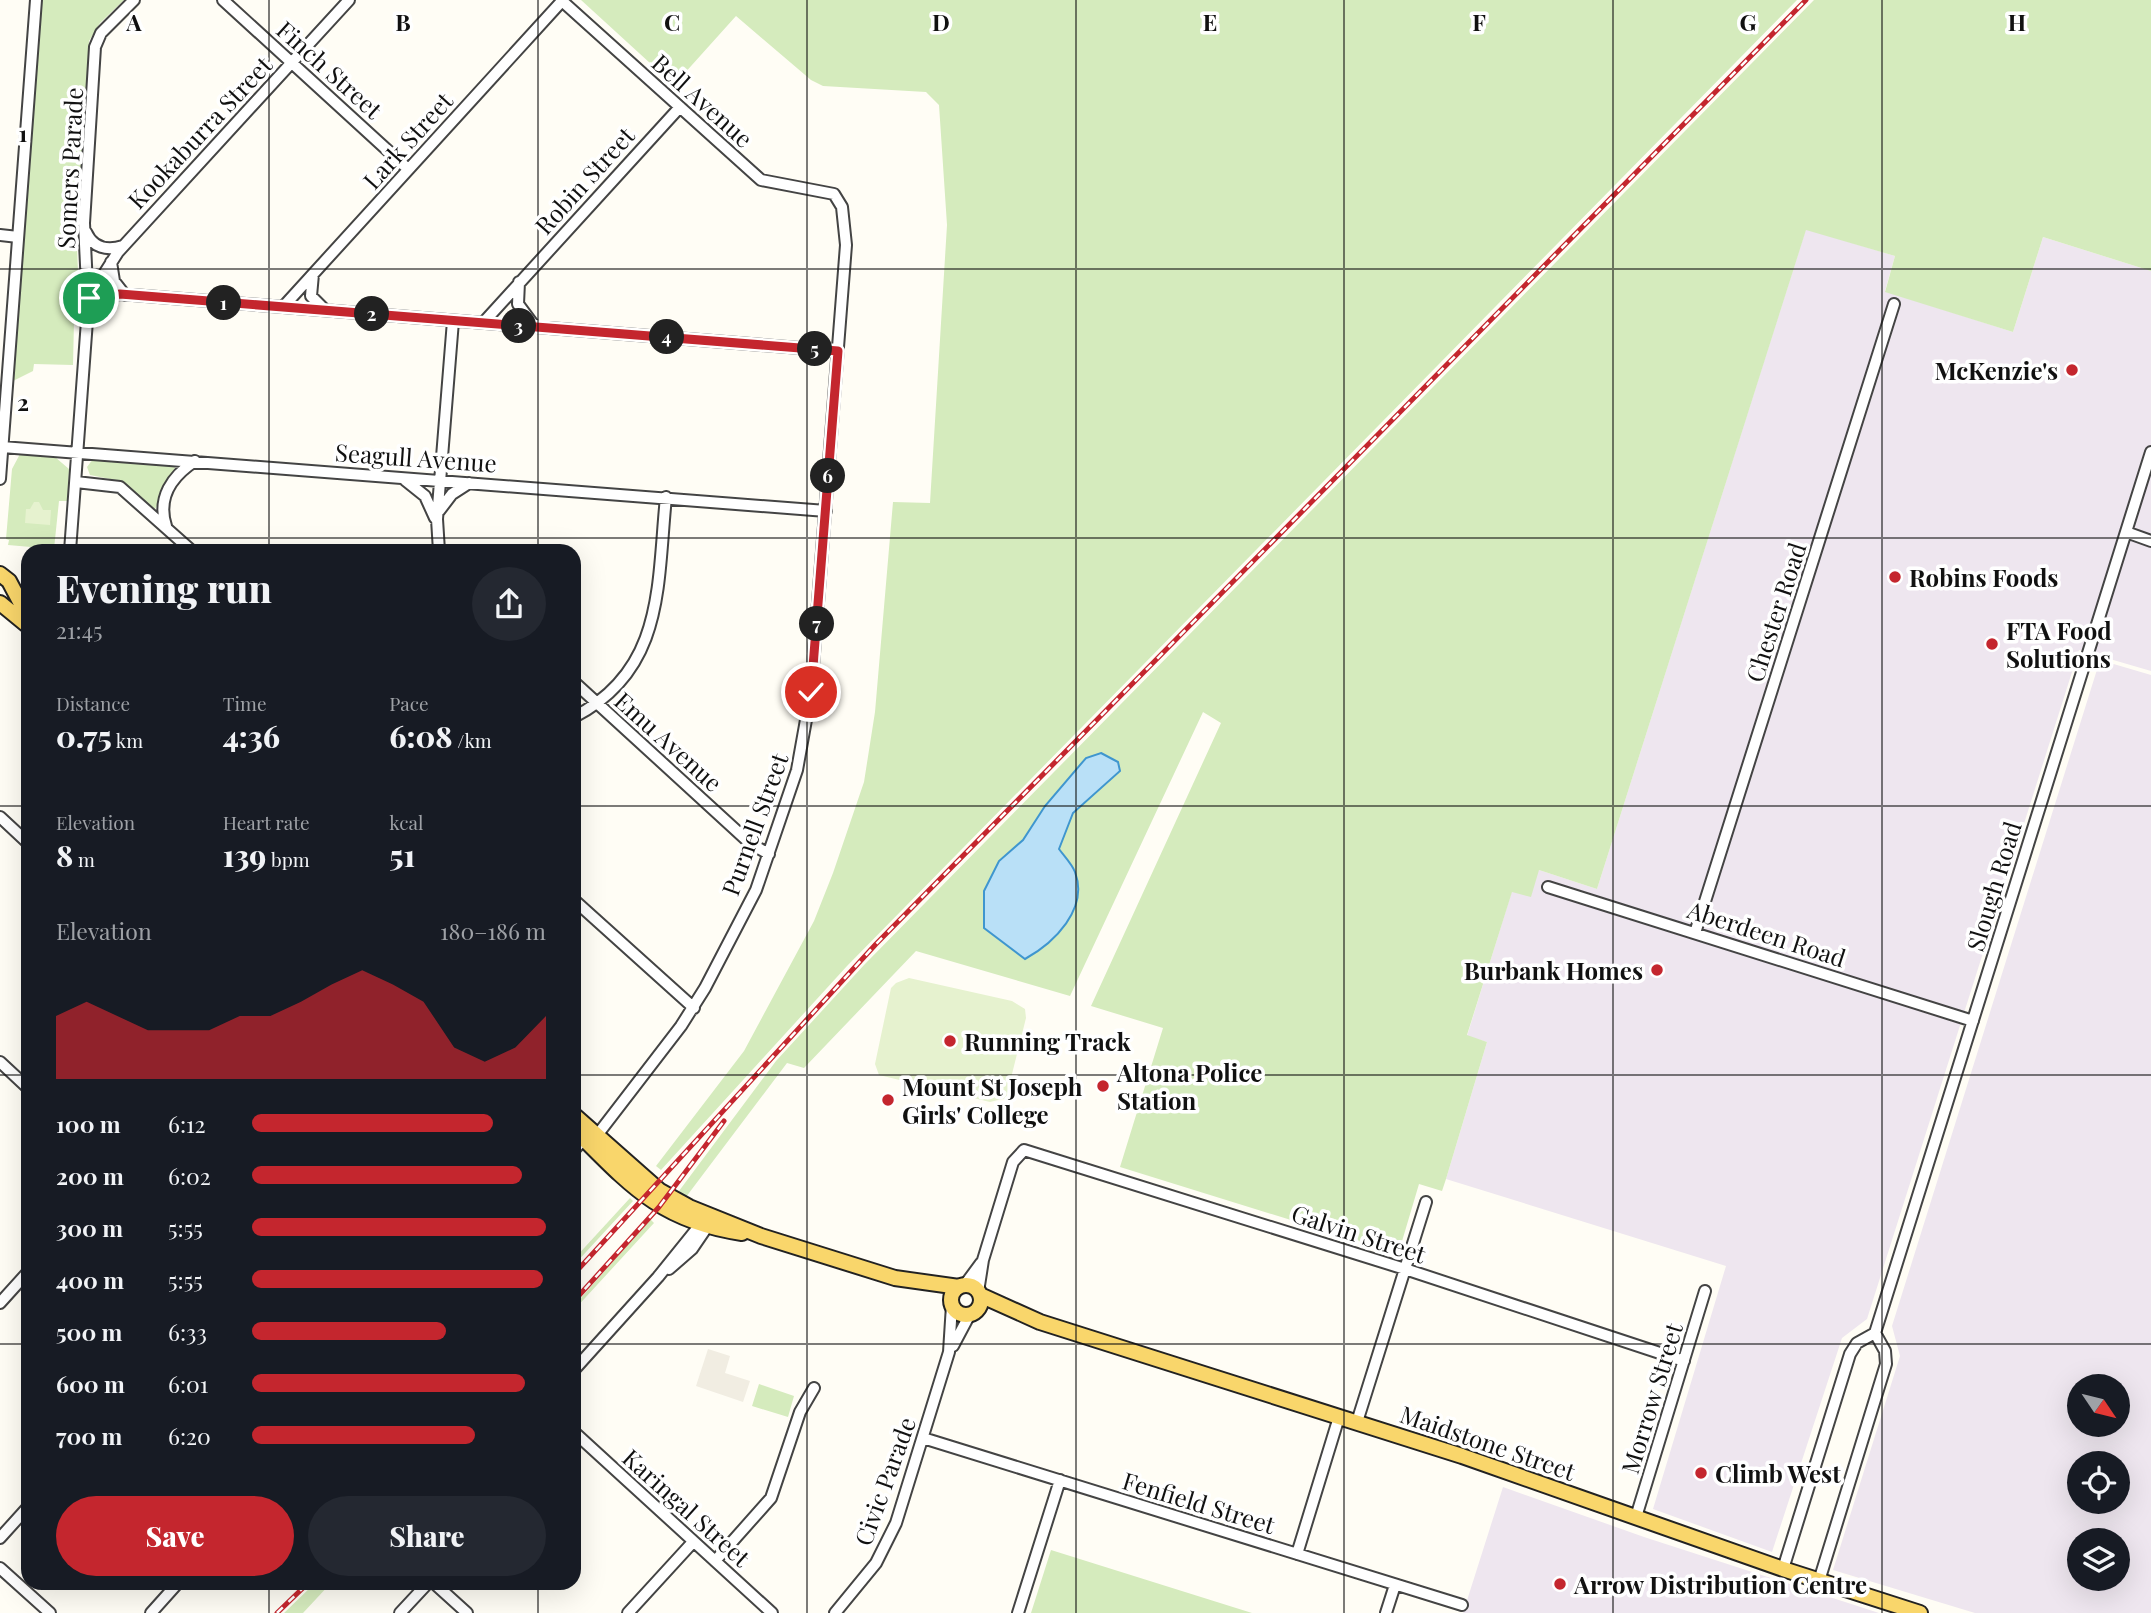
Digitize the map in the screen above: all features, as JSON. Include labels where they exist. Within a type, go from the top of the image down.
[{"type":"main road","points":[[4,576],[10,593],[0,603],[21,620]]},
{"type":"main road","points":[[4,576],[21,605]]},
{"type":"main road","points":[[582,1138],[644,1196],[671,1214],[761,1236],[895,1278],[952,1304],[957,1312],[972,1314],[980,1305],[979,1294],[962,1286],[895,1278]]},
{"type":"main road","points":[[952,1304],[953,1294],[962,1286]]},
{"type":"main road","name":"Maidstone Street","points":[[979,1294],[1040,1322]]},
{"type":"main road","name":"Maidstone Street","points":[[972,1314],[990,1312],[1040,1322],[1357,1422],[1783,1569],[1920,1613]]},
{"type":"street","points":[[0,479],[36,0]]},
{"type":"street","name":"Somers Parade","points":[[71,544],[88,303],[84,226],[97,38],[134,0]]},
{"type":"street","name":"Finch Street","points":[[223,0],[408,169]]},
{"type":"street","name":"Kookaburra Street","points":[[88,303],[123,246],[349,0]]},
{"type":"street","name":"Bell Avenue","points":[[562,0],[766,183],[818,189],[834,194]]},
{"type":"street","name":"Lark Street","points":[[283,307],[562,0]]},
{"type":"street","name":"Robin Street","points":[[483,323],[680,107]]},
{"type":"street","name":"Purnell Street","points":[[582,1138],[694,1008],[756,890],[803,750],[811,692],[846,245],[842,207],[834,194]]},
{"type":"street","points":[[84,226],[89,238],[99,247],[123,246]]},
{"type":"street","points":[[0,235],[18,237]]},
{"type":"street","points":[[111,262],[114,281],[125,295]]},
{"type":"street","points":[[313,274],[311,296],[324,310]]},
{"type":"street","points":[[519,282],[518,304],[535,327]]},
{"type":"street","points":[[88,303],[107,296],[125,295],[838,351]]},
{"type":"street","name":"Chester Road","points":[[1695,933],[1894,304]]},
{"type":"street","points":[[438,544],[436,522],[453,321]]},
{"type":"street","name":"Seagull Avenue","points":[[2,447],[826,511]]},
{"type":"street","name":"Slough Road","points":[[1875,1333],[2151,452]]},
{"type":"street","points":[[167,529],[163,514],[168,488],[178,473],[195,461]]},
{"type":"street","points":[[401,478],[425,496],[436,522]]},
{"type":"street","points":[[76,482],[120,487],[184,544]]},
{"type":"street","points":[[436,522],[446,499],[469,482]]},
{"type":"street","points":[[581,713],[596,703],[628,670],[650,631],[657,604],[666,497]]},
{"type":"street","points":[[2126,533],[2151,541]]},
{"type":"street","name":"Emu Avenue","points":[[581,691],[751,844],[769,854]]},
{"type":"street","points":[[0,817],[21,836]]},
{"type":"street","name":"Aberdeen Road","points":[[1548,887],[1973,1021]]},
{"type":"street","points":[[581,906],[694,1008]]},
{"type":"street","points":[[0,1062],[21,1082]]},
{"type":"street","name":"Galvin Street","points":[[983,1260],[1013,1162],[1020,1151],[1027,1151],[1405,1269],[1684,1361]]},
{"type":"street","points":[[1357,1422],[1426,1202]]},
{"type":"street","points":[[581,1362],[658,1278],[684,1258],[705,1222]]},
{"type":"street","points":[[962,1286],[983,1260]]},
{"type":"street","points":[[979,1294],[983,1260]]},
{"type":"street","points":[[0,1303],[21,1280]]},
{"type":"street","name":"Morrow Street","points":[[1636,1517],[1705,1291]]},
{"type":"street","name":"Civic Parade","points":[[835,1613],[866,1578],[884,1550],[900,1511],[949,1352],[952,1304]]},
{"type":"street","name":"Civic Parade","points":[[949,1352],[972,1314]]},
{"type":"street","points":[[1783,1569],[1850,1354],[1857,1343],[1875,1333],[1885,1351],[1886,1364],[1819,1581]]},
{"type":"street","points":[[715,1561],[771,1498],[800,1412],[814,1388]]},
{"type":"street","points":[[1297,1555],[1339,1417]]},
{"type":"street","name":"Fenfield Street","points":[[923,1437],[1462,1605]]},
{"type":"street","name":"Karingal Street","points":[[581,1438],[772,1613]]},
{"type":"street","points":[[1018,1613],[1060,1480]]},
{"type":"street","points":[[0,1538],[21,1515]]},
{"type":"street","points":[[628,1613],[694,1542]]},
{"type":"street","points":[[0,1568],[21,1587]]},
{"type":"street","points":[[1386,1613],[1395,1585]]},
{"type":"street","points":[[24,1590],[50,1613]]},
{"type":"street","points":[[151,1613],[172,1590]]},
{"type":"street","points":[[400,1613],[421,1590]]},
{"type":"street","points":[[442,1590],[467,1613]]},
{"type":"shaded area","points":[[1806,229],[1895,256],[1885,291],[2013,332],[2043,237],[2151,271],[2151,671],[2079,650],[1867,1319],[1842,1338],[1772,1552],[1653,1509],[1726,1266],[1446,1179],[1487,1042],[1467,1036],[1512,891],[1539,870],[1597,889]]},
{"type":"shaded area","points":[[2100,660],[2151,675],[2151,1613],[1975,1613],[1833,1570],[1900,1356],[1892,1326]]},
{"type":"shaded area","points":[[708,1349],[730,1356],[725,1373],[750,1381],[743,1402],[696,1386]]},
{"type":"shaded area","points":[[1503,1487],[1644,1537],[1879,1613],[1463,1613]]},
{"type":"green space","points":[[39,0],[124,0],[100,23],[89,41],[88,91],[76,223],[80,322],[74,322],[73,365],[34,364],[33,371],[11,382]]},
{"type":"green space","points":[[581,0],[1797,0],[847,966],[661,1170],[656,1166],[744,1051],[814,921],[864,782],[875,712],[893,502],[930,503],[947,225],[939,105],[926,92],[823,86],[811,80],[736,16],[674,85]]},
{"type":"green space","points":[[1814,0],[2151,0],[2151,271],[2043,237],[2013,332],[1885,292],[1895,256],[1806,230],[1597,889],[1539,870],[1531,897],[1512,892],[1467,1035],[1487,1042],[1446,1179],[1442,1191],[1419,1184],[1400,1248],[1394,1252],[1120,1167],[1163,1028],[1091,1006],[1221,723],[1203,712],[1070,996],[916,951],[804,1068],[787,1063],[686,1197],[679,1191],[776,1061],[864,965]]},
{"type":"green space","points":[[20,454],[55,457],[69,469],[68,501],[59,501],[55,544],[8,545],[9,540],[6,539],[12,469]]},
{"type":"green space","points":[[93,459],[175,468],[155,509],[120,481],[90,475],[87,467]]},
{"type":"green space","points":[[34,502],[39,502],[43,510],[51,510],[50,525],[25,523],[26,509],[30,509]]},
{"type":"green space","name":"Running Track","points":[[909,978],[1012,1001],[1025,1009],[1026,1018],[1006,1098],[990,1102],[879,1075],[875,1064],[891,988]]},
{"type":"green space","points":[[630,1198],[633,1201],[581,1257],[581,1251]]},
{"type":"green space","points":[[650,1219],[654,1223],[581,1302],[581,1298]]},
{"type":"green space","points":[[759,1384],[794,1396],[788,1417],[752,1406]]},
{"type":"green space","points":[[1051,1550],[1252,1613],[1031,1613]]},
{"type":"green space","points":[[308,1590],[324,1590],[303,1613],[284,1613]]},
{"type":"water","points":[[1101,753],[1118,762],[1120,771],[1073,813],[1059,849],[1075,872],[1078,886],[1073,912],[1047,944],[1025,959],[984,928],[984,891],[999,861],[1023,840],[1045,806],[1086,758]]},
{"type":"railway","points":[[581,1266],[876,944],[1806,0]]},
{"type":"railway","points":[[581,1293],[659,1207],[724,1121]]},
{"type":"railway","points":[[277,1613],[301,1590]]},
{"type":"place","name":"McKenzie's","points":[[2072,370]]},
{"type":"place","name":"Robins Foods","points":[[1895,577]]},
{"type":"place","name":"FTA Food Solutions","points":[[1992,644]]},
{"type":"place","name":"Burbank Homes","points":[[1657,970]]},
{"type":"place","name":"Running Track","points":[[950,1041]]},
{"type":"place","name":"Altona Police Station","points":[[1103,1086]]},
{"type":"place","name":"Mount St Joseph Girls' College","points":[[888,1100]]},
{"type":"place","name":"Climb West","points":[[1701,1473]]},
{"type":"place","name":"Arrow Distribution Centre","points":[[1560,1584]]},
{"type":"route","points":[[89,298],[88,307],[104,297],[120,294],[838,351],[811,692]]}]
